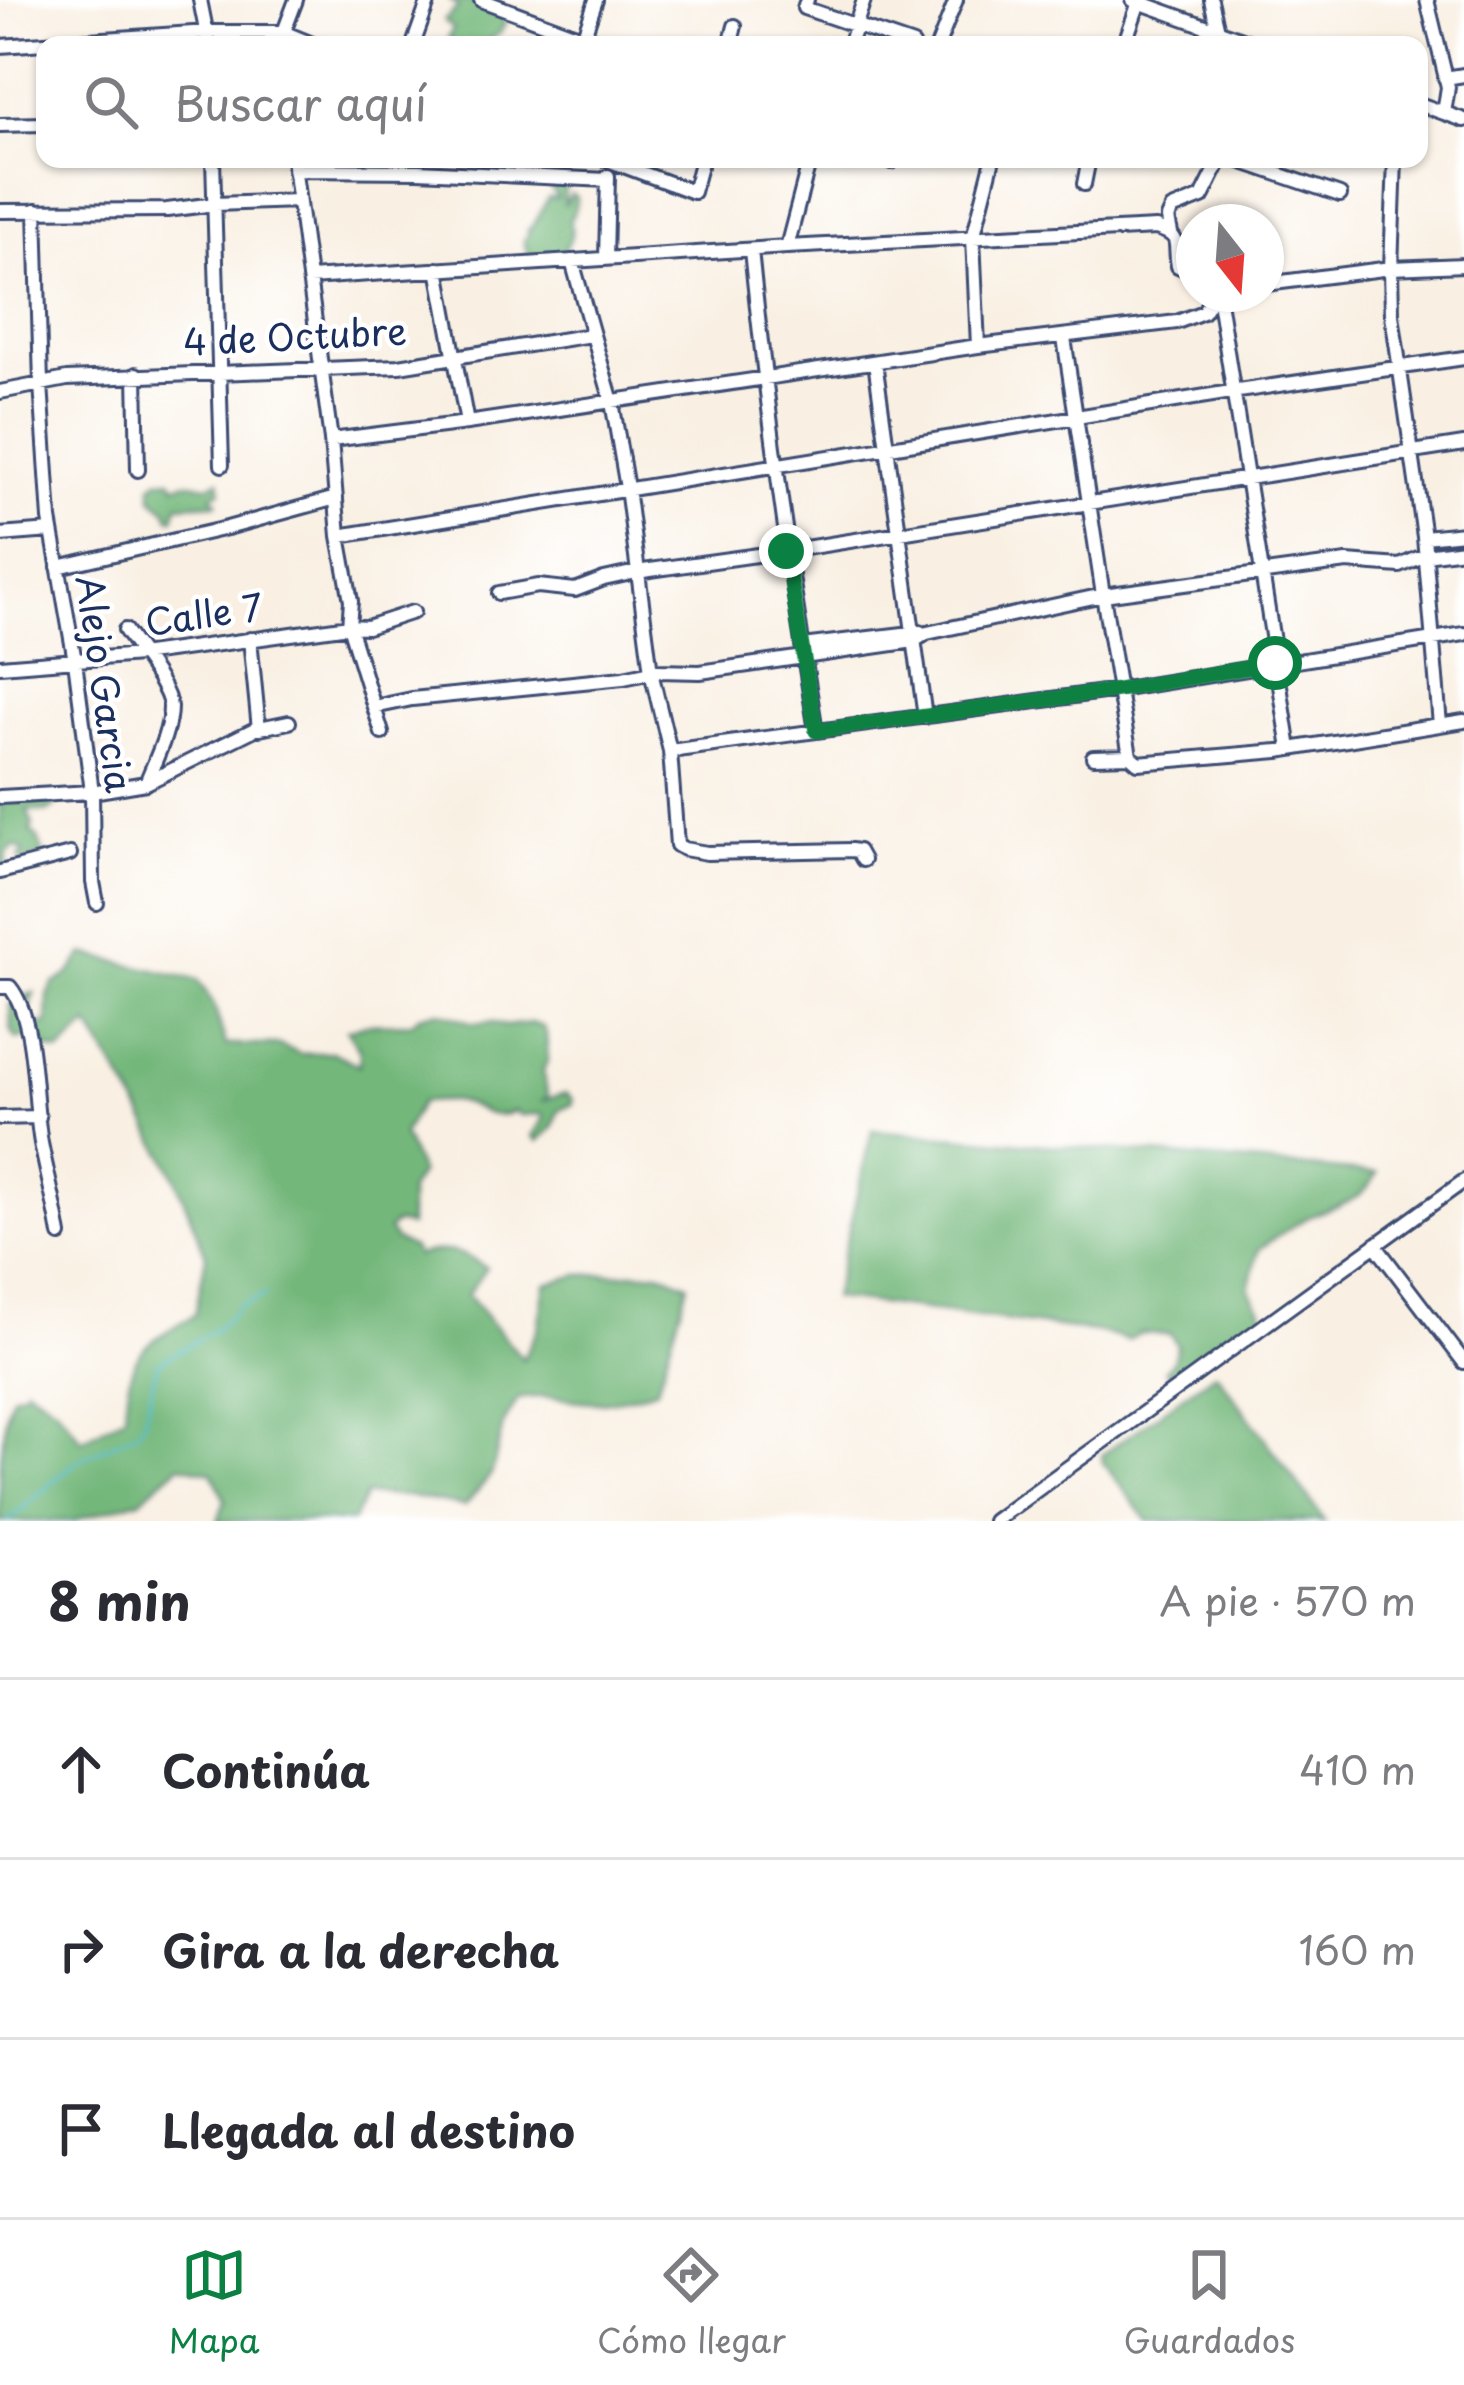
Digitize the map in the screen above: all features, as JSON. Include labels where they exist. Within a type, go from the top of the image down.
[{"type":"street","points":[[200,0],[208,36]]},
{"type":"street","points":[[282,36],[296,0]]},
{"type":"street","points":[[415,36],[429,0]]},
{"type":"street","points":[[481,0],[570,36]]},
{"type":"street","points":[[584,36],[596,0]]},
{"type":"street","points":[[807,0],[804,8],[889,36]]},
{"type":"street","points":[[852,36],[864,0]]},
{"type":"street","points":[[942,36],[956,0]]},
{"type":"street","points":[[1211,0],[1218,30]]},
{"type":"street","points":[[1427,0],[1448,87],[1444,113]]},
{"type":"street","points":[[1126,36],[1136,1],[1234,36]]},
{"type":"street","points":[[732,36],[735,26]]},
{"type":"street","points":[[0,46],[36,45]]},
{"type":"street","points":[[1445,78],[1464,75]]},
{"type":"street","points":[[1428,107],[1464,120]]},
{"type":"street","points":[[0,125],[36,124]]},
{"type":"street","points":[[213,168],[222,466]]},
{"type":"street","points":[[294,168],[351,601],[349,626],[382,734]]},
{"type":"street","points":[[455,168],[608,180]]},
{"type":"street","points":[[606,259],[607,168]]},
{"type":"street","points":[[628,168],[693,192],[699,168]]},
{"type":"street","points":[[787,247],[808,168]]},
{"type":"street","points":[[978,346],[974,238],[991,168]]},
{"type":"street","points":[[1084,184],[1087,168]]},
{"type":"street","points":[[1176,239],[1168,218],[1172,209],[1202,197],[1216,168]]},
{"type":"street","points":[[1260,168],[1340,195]]},
{"type":"street","points":[[1395,168],[1392,315],[1424,537],[1440,725]]},
{"type":"street","points":[[0,211],[167,210],[298,201]]},
{"type":"street","name":"Alejo Garcia","points":[[36,210],[41,384],[53,539],[92,792],[97,903]]},
{"type":"street","points":[[309,278],[787,247],[1156,228],[1171,232]]},
{"type":"street","points":[[751,250],[786,551],[816,731]]},
{"type":"street","points":[[572,261],[612,402],[652,672],[670,752],[677,844],[707,853],[850,850],[858,851],[862,860]]},
{"type":"street","points":[[1284,282],[1391,268],[1464,266]]},
{"type":"street","points":[[437,269],[467,424]]},
{"type":"street","points":[[331,440],[467,424],[978,346],[1177,322],[1203,312]]},
{"type":"street","points":[[1219,312],[1290,749]]},
{"type":"street","name":"4 de Octubre","points":[[0,392],[67,379],[136,374],[399,366],[591,335]]},
{"type":"street","points":[[1064,338],[1130,756],[1138,763],[1290,749],[1464,721]]},
{"type":"street","points":[[339,536],[1464,358]]},
{"type":"street","points":[[875,362],[918,635],[925,717]]},
{"type":"street","points":[[136,374],[138,470]]},
{"type":"street","points":[[500,592],[538,586],[575,590],[636,572],[1464,444]]},
{"type":"street","points":[[58,568],[336,498]]},
{"type":"street","points":[[1424,537],[1464,533]]},
{"type":"street","points":[[0,535],[53,539]]},
{"type":"street","points":[[374,707],[652,672],[700,671],[918,635],[1103,596],[1347,562],[1400,566],[1425,555],[1464,550]]},
{"type":"street","name":"Calle 7","points":[[0,666],[140,655],[367,627],[413,611]]},
{"type":"street","points":[[125,630],[167,694],[170,708],[146,784]]},
{"type":"street","points":[[670,752],[1118,690],[1464,634]]},
{"type":"street","points":[[250,639],[259,728]]},
{"type":"street","points":[[0,797],[146,784],[259,728],[289,722]]},
{"type":"street","points":[[1093,757],[1130,756]]},
{"type":"street","points":[[0,872],[70,854]]},
{"type":"street","points":[[0,987],[10,987],[22,1006],[40,1139],[60,1235]]},
{"type":"street","points":[[0,1118],[38,1118]]},
{"type":"street","points":[[994,1521],[1464,1181]]},
{"type":"street","points":[[1375,1245],[1464,1363]]},
{"type":"green space","points":[[450,0],[477,1],[497,11],[505,24],[495,36],[449,36],[453,29],[444,21],[458,7]]},
{"type":"green space","points":[[565,184],[564,206],[571,194],[577,198],[569,221],[570,240],[559,258],[528,257],[524,240],[528,230],[548,198],[557,198],[550,186]]},
{"type":"green space","points":[[171,479],[175,485],[207,486],[219,480],[221,491],[211,496],[217,503],[178,505],[174,518],[169,517],[152,498],[152,485]]},
{"type":"green space","points":[[56,800],[47,811],[27,810],[33,825],[30,831],[44,855],[23,861],[19,858],[24,851],[14,846],[0,868],[0,803]]},
{"type":"green space","points":[[84,954],[198,980],[214,1005],[226,1045],[279,1045],[301,1054],[332,1052],[359,1065],[360,1051],[347,1030],[366,1024],[411,1023],[438,1011],[474,1023],[543,1027],[548,1098],[541,1101],[566,1093],[573,1104],[559,1110],[553,1128],[538,1141],[533,1136],[543,1114],[515,1111],[497,1115],[454,1101],[421,1102],[403,1134],[420,1173],[409,1190],[409,1226],[395,1223],[388,1230],[395,1240],[413,1248],[416,1256],[453,1252],[486,1268],[467,1295],[523,1359],[538,1328],[545,1284],[579,1275],[659,1272],[688,1284],[657,1388],[599,1402],[518,1399],[503,1425],[492,1473],[465,1506],[365,1495],[353,1521],[218,1521],[225,1500],[212,1472],[180,1465],[140,1500],[73,1521],[0,1521],[3,1440],[12,1395],[26,1387],[56,1407],[82,1440],[125,1415],[130,1377],[141,1352],[195,1315],[206,1256],[176,1179],[89,1025],[60,1052],[46,1048],[37,1035],[17,1039],[11,1030],[10,1005],[34,993],[29,1013],[36,1026],[47,1023],[53,984],[69,974]]},
{"type":"green space","points":[[872,1130],[1377,1173],[1363,1193],[1307,1218],[1259,1249],[1249,1288],[1264,1315],[1177,1380],[1165,1370],[1173,1362],[1177,1345],[1170,1334],[1141,1333],[1128,1340],[833,1298]]},
{"type":"green space","points":[[1216,1372],[1325,1521],[1148,1521],[1103,1463],[1102,1455]]},
{"type":"waterway","points":[[8,1521],[76,1462],[137,1432],[144,1422],[157,1364],[219,1327],[240,1306],[266,1295]]},
{"type":"route","points":[[786,551],[816,731],[1118,690],[1275,663]]}]
